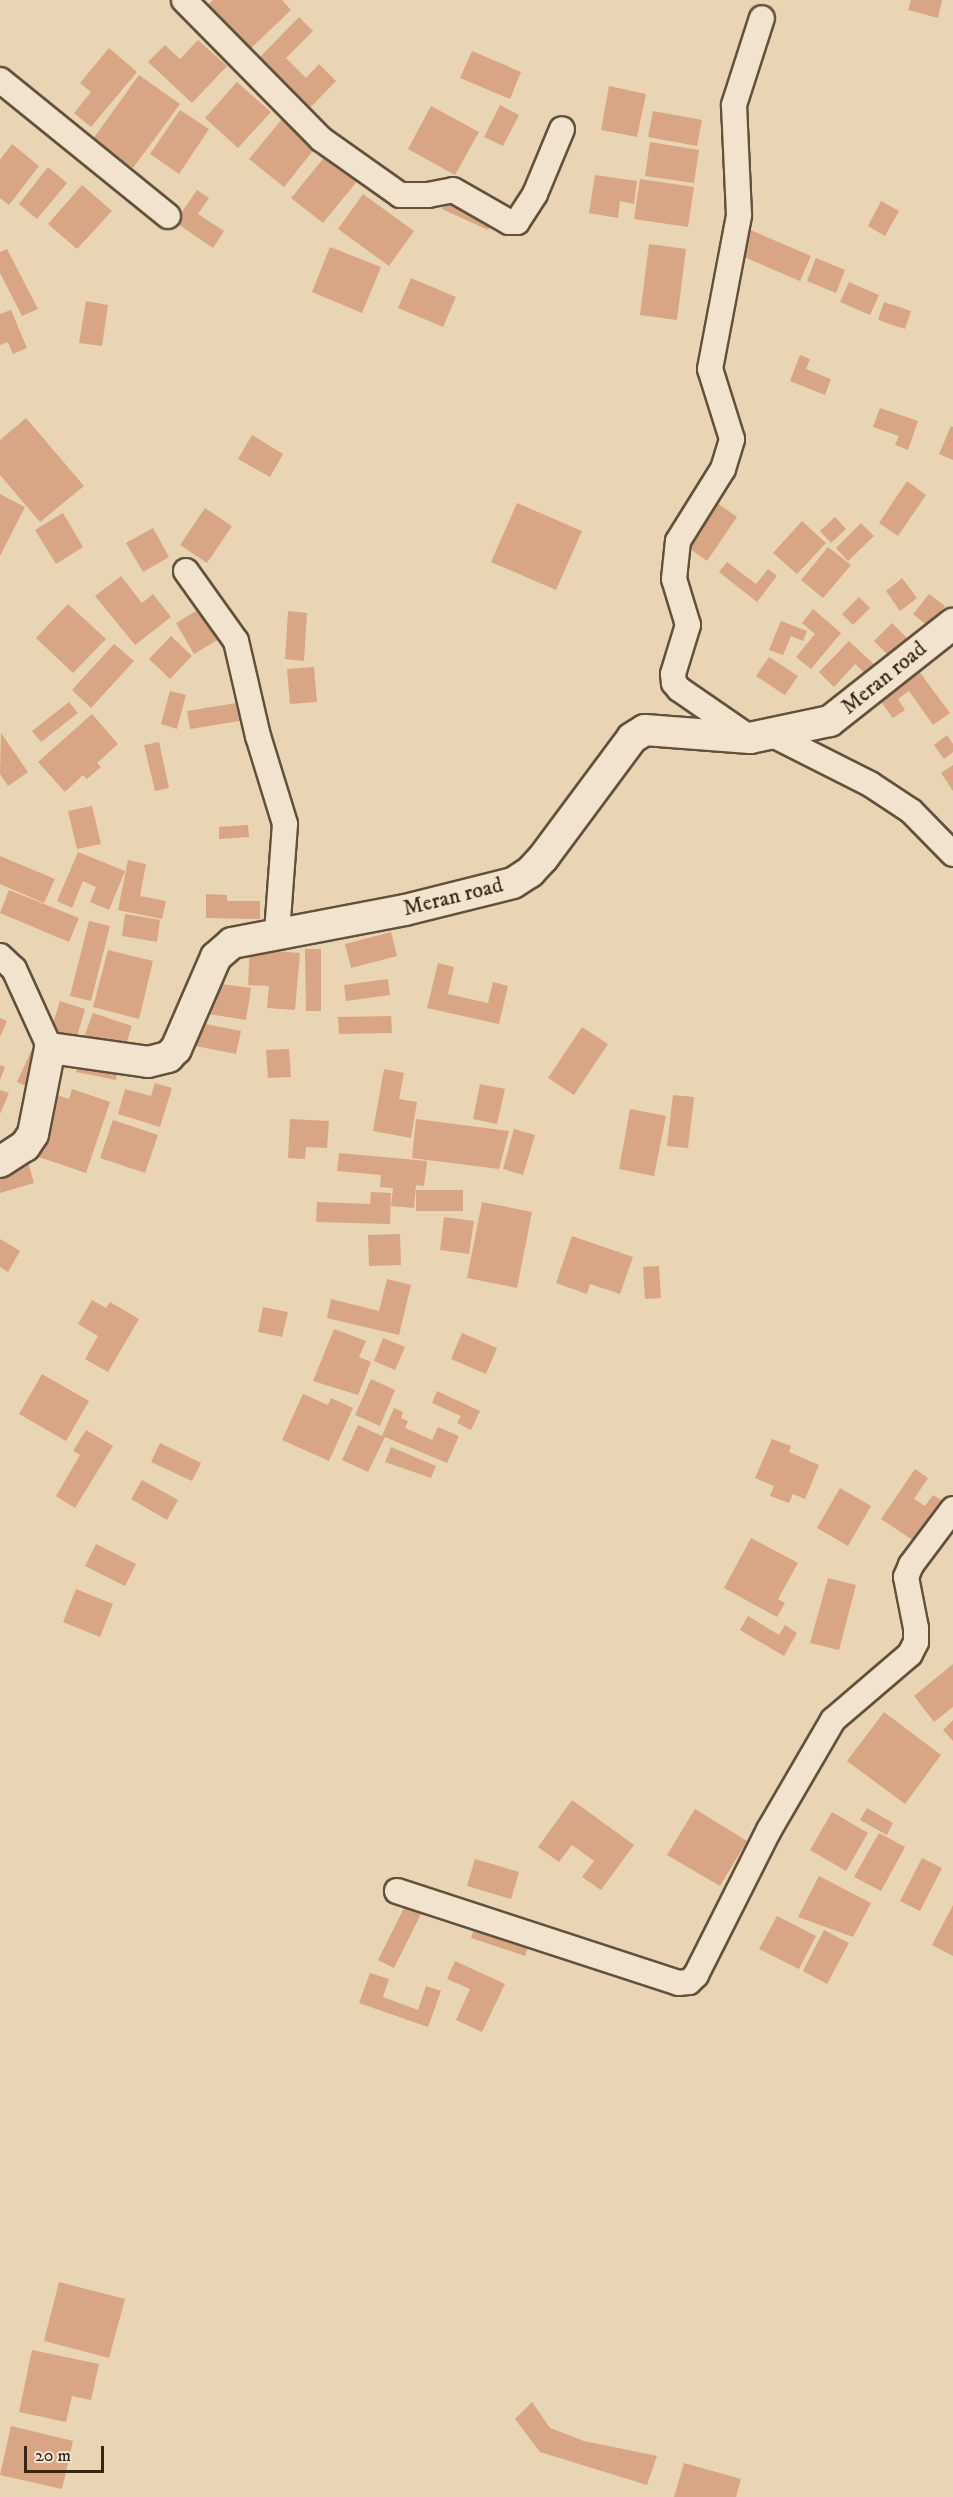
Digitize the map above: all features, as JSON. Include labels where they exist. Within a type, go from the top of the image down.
[{"type":"street","points":[[184,0],[321,139],[400,195],[428,195],[453,190],[509,222],[518,222],[535,194],[562,129]]},
{"type":"street","points":[[762,18],[734,105],[739,215],[710,369],[732,439],[723,469],[678,541],[674,579],[688,625],[673,674],[674,684],[760,736],[870,784],[903,806],[935,834],[953,854]]},
{"type":"street","points":[[0,80],[168,216]]},
{"type":"street","points":[[186,571],[236,641],[258,736],[285,824],[277,933]]},
{"type":"street","name":"Meran road","points":[[50,1048],[148,1062],[168,1057],[176,1049],[216,957],[232,944],[277,933],[405,910],[513,883],[530,872],[543,858],[632,738],[645,730],[760,736],[830,721],[953,624]]},
{"type":"street","points":[[0,956],[14,969],[50,1048],[33,1134],[25,1146],[0,1162]]},
{"type":"street","points":[[397,1891],[678,1983],[689,1982],[696,1975],[769,1830],[832,1720],[910,1654],[916,1642],[916,1628],[906,1577],[911,1565],[953,1509]]},
{"type":"building","points":[[213,0],[282,0],[291,10],[250,49],[208,5]]},
{"type":"building","points":[[911,0],[942,0],[938,18],[908,10]]},
{"type":"building","points":[[299,17],[313,31],[286,58],[306,78],[319,64],[336,81],[308,110],[257,60]]},
{"type":"building","points":[[198,40],[227,66],[192,103],[148,62],[165,45],[180,59]]},
{"type":"building","points":[[109,48],[137,72],[91,127],[74,113],[91,92],[80,83]]},
{"type":"building","points":[[472,51],[521,72],[510,99],[460,78]]},
{"type":"building","points":[[139,75],[180,104],[133,168],[93,139]]},
{"type":"building","points":[[237,82],[271,112],[238,148],[205,118]]},
{"type":"building","points":[[609,86],[646,94],[637,137],[601,130]]},
{"type":"building","points":[[500,105],[519,115],[503,146],[484,137]]},
{"type":"building","points":[[431,106],[479,132],[455,175],[408,149]]},
{"type":"building","points":[[180,110],[209,129],[179,174],[150,154]]},
{"type":"building","points":[[653,111],[702,120],[697,146],[648,137]]},
{"type":"building","points":[[282,119],[316,147],[284,187],[249,159]]},
{"type":"building","points":[[650,142],[699,150],[694,183],[645,176]]},
{"type":"building","points":[[12,144],[39,166],[9,205],[0,198],[0,160]]},
{"type":"building","points":[[327,154],[359,179],[323,223],[291,198]]},
{"type":"building","points":[[48,167],[67,183],[37,219],[19,204]]},
{"type":"building","points":[[595,175],[637,181],[634,204],[620,201],[618,218],[589,213]]},
{"type":"building","points":[[640,179],[694,187],[688,227],[634,219]]},
{"type":"building","points":[[82,185],[112,211],[77,249],[48,224]]},
{"type":"building","points":[[197,190],[209,198],[198,214],[224,231],[213,248],[175,222]]},
{"type":"building","points":[[449,193],[495,214],[488,230],[442,209]]},
{"type":"building","points":[[363,194],[414,231],[389,266],[338,229]]},
{"type":"building","points":[[881,201],[899,211],[885,236],[868,226]]},
{"type":"building","points":[[746,228],[811,256],[800,281],[735,253]]},
{"type":"building","points":[[649,244],[686,249],[677,320],[640,315]]},
{"type":"building","points":[[330,247],[381,267],[362,313],[312,292]]},
{"type":"building","points":[[7,249],[38,309],[22,316],[0,273],[0,252]]},
{"type":"building","points":[[816,258],[845,270],[836,293],[807,281]]},
{"type":"building","points":[[411,278],[456,297],[443,327],[398,308]]},
{"type":"building","points":[[849,282],[879,295],[870,315],[840,302]]},
{"type":"building","points":[[86,301],[108,305],[102,346],[79,343]]},
{"type":"building","points":[[884,302],[911,311],[905,329],[878,320]]},
{"type":"building","points":[[11,310],[27,348],[13,354],[8,342],[0,345],[0,314]]},
{"type":"building","points":[[800,355],[810,359],[806,369],[831,379],[825,395],[790,381]]},
{"type":"building","points":[[880,408],[918,421],[908,450],[895,445],[899,436],[873,427]]},
{"type":"building","points":[[26,418],[84,486],[40,522],[0,475],[0,440]]},
{"type":"building","points":[[951,426],[953,427],[953,460],[939,454]]},
{"type":"building","points":[[252,435],[283,454],[270,477],[238,459]]},
{"type":"building","points":[[907,481],[926,495],[898,536],[879,523]]},
{"type":"building","points":[[0,494],[25,507],[0,556]]},
{"type":"building","points":[[713,500],[737,517],[707,561],[683,544]]},
{"type":"building","points":[[517,503],[582,531],[556,590],[491,562]]},
{"type":"building","points":[[205,508],[232,526],[207,563],[180,545]]},
{"type":"building","points":[[63,513],[83,547],[56,564],[35,530]]},
{"type":"building","points":[[835,517],[846,529],[831,543],[820,531]]},
{"type":"building","points":[[802,521],[826,543],[797,574],[773,553]]},
{"type":"building","points":[[861,523],[874,536],[848,561],[836,548]]},
{"type":"building","points":[[153,528],[169,557],[143,572],[126,543]]},
{"type":"building","points":[[828,547],[851,565],[823,598],[801,580]]},
{"type":"building","points":[[727,562],[756,584],[768,569],[777,576],[757,602],[719,572]]},
{"type":"building","points":[[121,576],[142,603],[153,594],[171,617],[135,645],[95,596]]},
{"type":"building","points":[[902,578],[917,598],[900,611],[886,591]]},
{"type":"building","points":[[929,594],[945,606],[929,627],[913,614]]},
{"type":"building","points":[[859,597],[870,608],[853,625],[842,614]]},
{"type":"building","points":[[68,604],[106,639],[73,673],[36,638]]},
{"type":"building","points":[[201,608],[219,639],[194,654],[176,623]]},
{"type":"building","points":[[813,609],[841,633],[811,669],[796,657],[815,634],[802,623]]},
{"type":"building","points":[[288,611],[307,613],[304,661],[285,659]]},
{"type":"building","points":[[781,621],[807,631],[803,641],[791,636],[783,655],[769,650]]},
{"type":"building","points":[[892,623],[908,639],[890,657],[874,641]]},
{"type":"building","points":[[171,636],[192,656],[170,679],[149,659]]},
{"type":"building","points":[[849,641],[878,668],[869,677],[855,664],[834,687],[819,672]]},
{"type":"building","points":[[114,644],[134,661],[91,708],[72,690]]},
{"type":"building","points":[[769,657],[798,676],[785,695],[756,676]]},
{"type":"building","points":[[314,667],[317,702],[290,704],[287,669]]},
{"type":"building","points":[[918,670],[950,713],[933,725],[909,691],[898,699],[905,710],[893,718],[878,698]]},
{"type":"building","points":[[170,691],[186,695],[177,729],[161,724]]},
{"type":"building","points":[[69,702],[78,713],[41,742],[32,731]]},
{"type":"building","points":[[243,702],[246,720],[190,729],[187,711]]},
{"type":"building","points":[[92,714],[118,744],[97,763],[101,767],[87,779],[83,775],[65,792],[38,762]]},
{"type":"building","points":[[1,733],[28,772],[8,786],[0,774]]},
{"type":"building","points":[[947,735],[953,744],[953,752],[944,759],[934,745]]},
{"type":"building","points":[[159,742],[169,788],[155,791],[144,745]]},
{"type":"building","points":[[953,765],[953,791],[941,773]]},
{"type":"building","points":[[92,806],[101,844],[77,849],[68,811]]},
{"type":"building","points":[[248,825],[249,837],[219,839],[219,827]]},
{"type":"building","points":[[78,852],[125,871],[109,910],[90,902],[96,887],[83,881],[72,908],[57,901]]},
{"type":"building","points":[[0,856],[55,879],[44,903],[0,884]]},
{"type":"building","points":[[128,860],[146,864],[140,896],[166,901],[162,919],[118,910]]},
{"type":"building","points":[[9,890],[79,918],[69,942],[0,913]]},
{"type":"building","points":[[206,894],[227,895],[227,901],[260,901],[260,919],[206,918]]},
{"type":"building","points":[[125,914],[160,920],[157,942],[122,936]]},
{"type":"building","points":[[89,921],[110,926],[91,1001],[70,996]]},
{"type":"building","points":[[391,932],[397,956],[351,968],[345,944]]},
{"type":"building","points":[[250,949],[300,953],[295,1010],[267,1008],[269,986],[248,985]]},
{"type":"building","points":[[305,949],[321,949],[321,1011],[306,1011]]},
{"type":"building","points":[[108,950],[153,961],[139,1019],[93,1007]]},
{"type":"building","points":[[438,963],[454,967],[448,994],[488,1003],[493,982],[508,986],[499,1024],[427,1008]]},
{"type":"building","points":[[388,979],[390,995],[346,1001],[344,985]]},
{"type":"building","points":[[207,982],[251,988],[246,1020],[202,1013]]},
{"type":"building","points":[[60,1001],[85,1009],[74,1046],[48,1039]]},
{"type":"building","points":[[93,1013],[132,1026],[122,1056],[82,1042]]},
{"type":"building","points":[[391,1016],[392,1033],[339,1034],[338,1017]]},
{"type":"building","points":[[0,1018],[7,1021],[0,1037]]},
{"type":"building","points":[[195,1022],[241,1031],[236,1054],[190,1045]]},
{"type":"building","points":[[582,1027],[608,1044],[574,1095],[548,1078]]},
{"type":"building","points":[[32,1049],[45,1055],[30,1088],[17,1082]]},
{"type":"building","points":[[289,1049],[291,1077],[268,1078],[266,1050]]},
{"type":"building","points":[[80,1054],[119,1063],[116,1080],[76,1072]]},
{"type":"building","points":[[0,1065],[5,1067],[0,1080]]},
{"type":"building","points":[[384,1069],[404,1073],[399,1099],[417,1102],[411,1138],[373,1131]]},
{"type":"building","points":[[155,1083],[172,1088],[160,1127],[118,1114],[125,1089],[151,1096]]},
{"type":"building","points":[[480,1084],[505,1089],[497,1124],[473,1119]]},
{"type":"building","points":[[72,1089],[110,1102],[86,1173],[33,1155],[54,1094],[69,1099]]},
{"type":"building","points":[[0,1090],[9,1093],[0,1114]]},
{"type":"building","points":[[673,1095],[694,1097],[688,1148],[667,1146]]},
{"type":"building","points":[[630,1109],[666,1116],[654,1176],[619,1169]]},
{"type":"building","points":[[290,1119],[329,1121],[327,1148],[306,1147],[305,1159],[288,1158]]},
{"type":"building","points":[[416,1119],[509,1131],[499,1169],[412,1158]]},
{"type":"building","points":[[113,1120],[158,1135],[145,1173],[100,1158]]},
{"type":"building","points":[[514,1129],[535,1135],[523,1175],[503,1169]]},
{"type":"building","points":[[339,1153],[427,1161],[424,1186],[416,1185],[414,1208],[391,1206],[393,1188],[380,1187],[381,1175],[337,1171]]},
{"type":"building","points":[[27,1159],[34,1183],[0,1193],[0,1166]]},
{"type":"building","points":[[416,1190],[463,1190],[463,1211],[416,1211]]},
{"type":"building","points":[[371,1192],[391,1193],[390,1224],[316,1222],[317,1202],[370,1204]]},
{"type":"building","points":[[482,1202],[532,1212],[517,1288],[467,1278]]},
{"type":"building","points":[[444,1217],[474,1221],[469,1254],[440,1250]]},
{"type":"building","points":[[400,1234],[401,1265],[369,1266],[368,1235]]},
{"type":"building","points":[[572,1236],[633,1257],[620,1294],[590,1284],[587,1294],[556,1283]]},
{"type":"building","points":[[0,1239],[20,1251],[8,1272],[0,1267]]},
{"type":"building","points":[[659,1266],[661,1298],[645,1299],[643,1267]]},
{"type":"building","points":[[387,1279],[411,1285],[399,1335],[327,1318],[331,1299],[379,1311]]},
{"type":"building","points":[[92,1300],[106,1308],[110,1302],[139,1319],[108,1372],[85,1359],[98,1336],[78,1324]]},
{"type":"building","points":[[263,1307],[288,1312],[282,1337],[258,1332]]},
{"type":"building","points":[[334,1329],[366,1341],[359,1357],[371,1362],[358,1395],[313,1381]]},
{"type":"building","points":[[462,1333],[497,1348],[486,1374],[451,1359]]},
{"type":"building","points":[[383,1338],[405,1347],[395,1370],[374,1361]]},
{"type":"building","points":[[42,1374],[89,1401],[66,1441],[19,1414]]},
{"type":"building","points":[[371,1379],[395,1390],[380,1426],[355,1415]]},
{"type":"building","points":[[437,1391],[480,1411],[471,1430],[457,1423],[461,1416],[432,1403]]},
{"type":"building","points":[[303,1394],[328,1405],[331,1398],[353,1408],[329,1461],[282,1440]]},
{"type":"building","points":[[394,1408],[403,1412],[401,1418],[408,1421],[405,1428],[432,1440],[438,1427],[459,1436],[447,1463],[385,1437],[368,1472],[342,1460],[358,1425],[382,1436]]},
{"type":"building","points":[[86,1430],[113,1446],[75,1508],[56,1496],[80,1455],[73,1451]]},
{"type":"building","points":[[772,1439],[791,1446],[789,1452],[819,1465],[805,1499],[793,1494],[789,1503],[770,1496],[774,1486],[755,1478]]},
{"type":"building","points":[[160,1443],[201,1463],[192,1481],[151,1462]]},
{"type":"building","points":[[391,1447],[436,1466],[431,1478],[385,1462]]},
{"type":"building","points":[[915,1469],[928,1478],[914,1499],[925,1506],[933,1495],[941,1500],[914,1541],[881,1519]]},
{"type":"building","points":[[142,1480],[178,1500],[167,1520],[131,1499]]},
{"type":"building","points":[[840,1488],[871,1506],[848,1546],[817,1528]]},
{"type":"building","points":[[751,1538],[798,1563],[778,1599],[785,1603],[777,1617],[724,1588]]},
{"type":"building","points":[[96,1544],[136,1564],[125,1586],[85,1566]]},
{"type":"building","points":[[828,1578],[856,1585],[839,1650],[810,1643]]},
{"type":"building","points":[[76,1589],[113,1604],[100,1637],[63,1622]]},
{"type":"building","points":[[748,1616],[779,1635],[785,1625],[797,1633],[784,1656],[740,1630]]},
{"type":"building","points":[[953,1664],[953,1707],[934,1722],[914,1696]]},
{"type":"building","points":[[884,1712],[941,1755],[905,1804],[847,1761]]},
{"type":"building","points":[[953,1720],[953,1741],[943,1730]]},
{"type":"building","points":[[572,1800],[634,1845],[601,1890],[582,1877],[594,1861],[572,1845],[559,1862],[538,1847]]},
{"type":"building","points":[[867,1808],[893,1823],[887,1835],[860,1820]]},
{"type":"building","points":[[695,1809],[747,1841],[720,1886],[667,1855]]},
{"type":"building","points":[[832,1812],[868,1833],[846,1871],[810,1850]]},
{"type":"building","points":[[879,1833],[905,1847],[881,1891],[854,1877]]},
{"type":"building","points":[[922,1858],[942,1868],[920,1911],[900,1901]]},
{"type":"building","points":[[475,1859],[519,1872],[511,1899],[467,1886]]},
{"type":"building","points":[[819,1876],[871,1903],[853,1937],[798,1917]]},
{"type":"building","points":[[406,1904],[422,1912],[394,1968],[378,1960]]},
{"type":"building","points":[[953,1905],[953,1956],[932,1945]]},
{"type":"building","points":[[777,1916],[816,1936],[799,1969],[759,1949]]},
{"type":"building","points":[[476,1922],[530,1940],[525,1956],[471,1938]]},
{"type":"building","points":[[824,1930],[849,1943],[827,1984],[803,1971]]},
{"type":"building","points":[[455,1961],[505,1984],[482,2032],[456,2020],[470,1989],[447,1979]]},
{"type":"building","points":[[370,1973],[389,1979],[383,1997],[418,2010],[426,1986],[441,1991],[428,2027],[359,2003]]},
{"type":"building","points":[[59,2282],[125,2299],[109,2358],[44,2341]]},
{"type":"building","points":[[32,2350],[99,2364],[91,2400],[72,2396],[66,2422],[19,2412]]},
{"type":"building","points":[[532,2402],[550,2428],[584,2441],[657,2456],[647,2485],[540,2452],[515,2419]]},
{"type":"building","points":[[11,2426],[73,2441],[62,2489],[0,2475]]},
{"type":"building","points":[[684,2463],[741,2479],[736,2497],[674,2497]]}]
